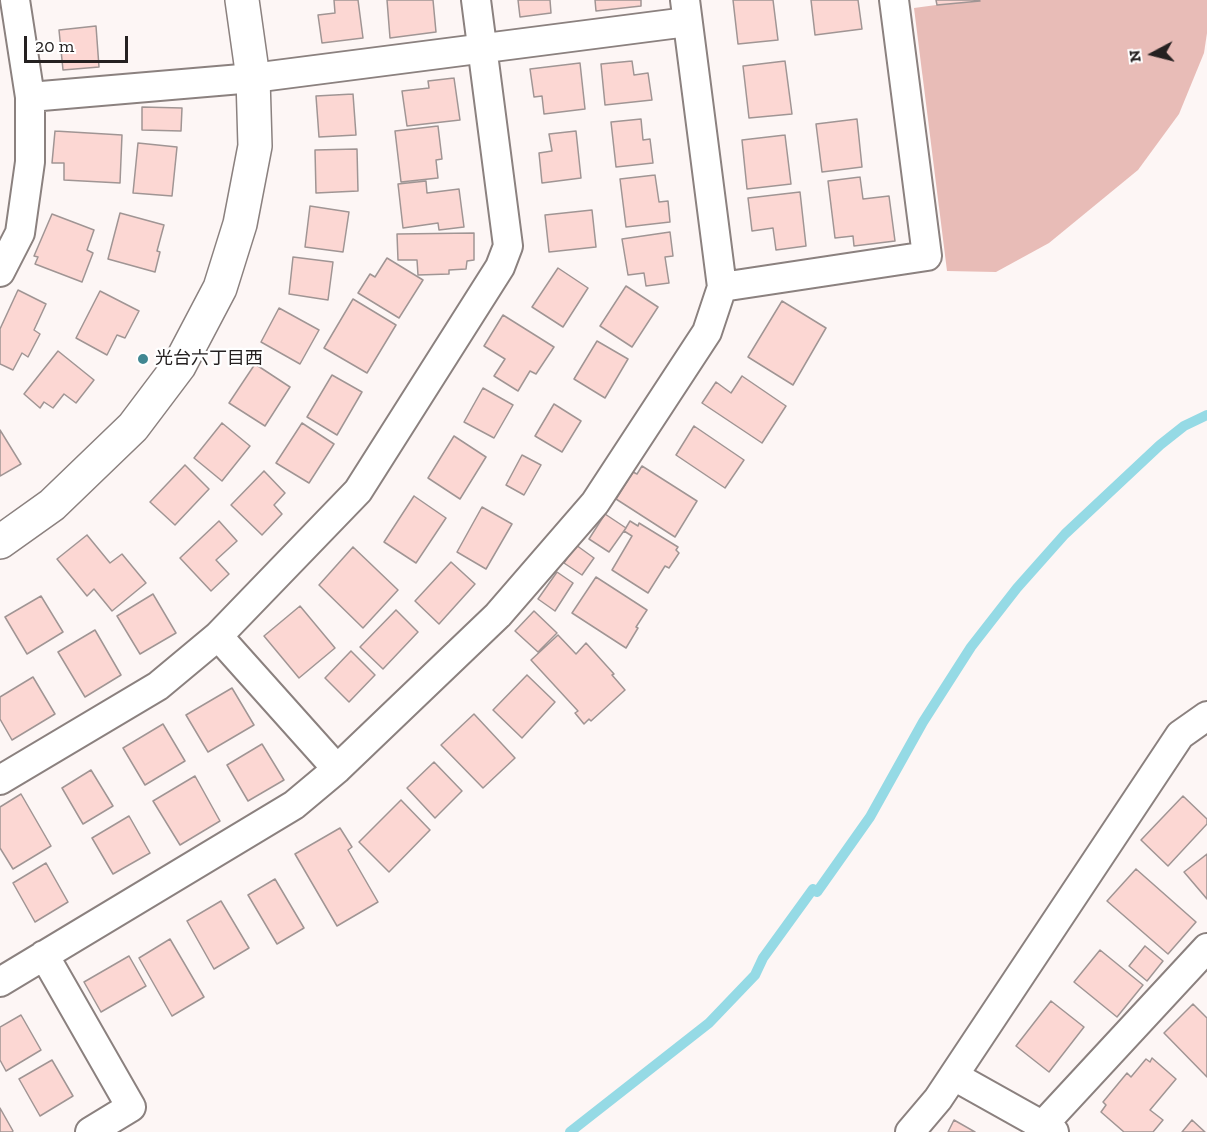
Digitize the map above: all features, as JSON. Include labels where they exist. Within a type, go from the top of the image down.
[{"type":"street","points":[[0,272],[20,233],[30,162],[30,97],[15,0]]},
{"type":"street","points":[[0,542],[52,505],[133,427],[179,366],[220,288],[240,224],[255,146],[253,78],[242,0]]},
{"type":"street","points":[[0,780],[158,686],[218,636],[358,491],[500,267],[507,246],[476,0]]},
{"type":"street","points":[[722,287],[927,256],[894,0]]},
{"type":"street","points":[[0,982],[294,805],[337,769],[498,615],[595,502],[707,332],[722,287],[686,11],[482,47],[253,78],[30,97]]},
{"type":"street","points":[[218,636],[337,769]]},
{"type":"street","points":[[910,1132],[938,1100],[1180,735],[1207,716]]},
{"type":"street","points":[[954,1076],[1045,1130],[1207,948]]},
{"type":"street","points":[[44,956],[131,1107],[90,1132]]},
{"type":"shaded area","points":[[973,0],[1207,0],[1207,33],[1204,53],[1179,114],[1138,170],[1049,243],[996,272],[947,271],[914,8]]},
{"type":"building","points":[[334,0],[358,0],[363,38],[322,43],[318,15],[335,13]]},
{"type":"building","points":[[387,0],[433,0],[436,32],[390,38]]},
{"type":"building","points":[[518,0],[550,0],[551,13],[520,17]]},
{"type":"building","points":[[595,0],[641,0],[641,6],[596,11]]},
{"type":"building","points":[[733,0],[773,0],[778,40],[738,44]]},
{"type":"building","points":[[811,0],[858,0],[862,29],[815,35]]},
{"type":"building","points":[[936,0],[979,0],[980,1],[937,5]]},
{"type":"building","points":[[96,26],[99,67],[63,70],[59,30]]},
{"type":"building","points":[[632,61],[634,75],[648,73],[652,100],[605,105],[601,64]]},
{"type":"building","points":[[785,61],[792,114],[749,118],[743,66]]},
{"type":"building","points":[[580,63],[585,109],[544,114],[542,96],[534,97],[530,69]]},
{"type":"building","points":[[454,78],[460,120],[407,126],[402,91],[429,88],[428,81]]},
{"type":"building","points":[[353,94],[356,135],[319,137],[316,96]]},
{"type":"building","points":[[142,107],[182,108],[181,131],[142,130]]},
{"type":"building","points":[[641,119],[643,140],[650,139],[653,163],[616,167],[611,122]]},
{"type":"building","points":[[857,119],[862,167],[822,172],[816,124]]},
{"type":"building","points":[[438,126],[442,159],[436,160],[438,178],[401,182],[395,131]]},
{"type":"building","points":[[55,131],[122,135],[120,183],[64,180],[64,163],[52,163]]},
{"type":"building","points":[[576,131],[581,178],[542,183],[539,153],[552,151],[549,134]]},
{"type":"building","points":[[785,135],[791,184],[747,189],[742,140]]},
{"type":"building","points":[[138,143],[177,147],[172,196],[133,193]]},
{"type":"building","points":[[357,149],[358,191],[316,193],[315,150]]},
{"type":"building","points":[[655,175],[659,202],[668,201],[670,222],[626,227],[620,179]]},
{"type":"building","points":[[860,177],[863,199],[889,196],[895,241],[854,246],[853,236],[835,238],[828,181]]},
{"type":"building","points":[[426,181],[427,193],[459,189],[464,227],[439,230],[438,223],[403,228],[398,184]]},
{"type":"building","points":[[800,192],[806,246],[776,250],[773,228],[752,231],[748,198]]},
{"type":"building","points":[[310,206],[349,212],[343,252],[305,247]]},
{"type":"building","points":[[592,210],[596,247],[549,252],[545,215]]},
{"type":"building","points":[[120,213],[164,225],[157,251],[160,252],[155,272],[108,259]]},
{"type":"building","points":[[52,214],[94,230],[87,250],[93,253],[82,282],[35,264],[38,257],[34,256]]},
{"type":"building","points":[[670,232],[673,256],[665,257],[669,283],[646,286],[644,273],[628,275],[622,239]]},
{"type":"building","points":[[474,233],[474,260],[467,261],[466,269],[449,270],[449,274],[418,275],[417,260],[398,260],[397,234]]},
{"type":"building","points":[[293,257],[333,262],[328,300],[289,294]]},
{"type":"building","points":[[387,258],[423,280],[399,318],[358,293],[370,274],[375,277]]},
{"type":"building","points":[[558,268],[588,288],[563,327],[532,307]]},
{"type":"building","points":[[626,286],[658,307],[632,347],[600,326]]},
{"type":"building","points":[[18,290],[46,304],[34,330],[40,334],[28,357],[22,353],[13,370],[0,364],[0,329]]},
{"type":"building","points":[[100,291],[139,311],[125,338],[117,335],[107,355],[76,338]]},
{"type":"building","points":[[353,299],[396,325],[367,373],[324,348]]},
{"type":"building","points":[[782,301],[826,328],[793,385],[748,357]]},
{"type":"building","points":[[279,308],[319,330],[300,364],[261,342]]},
{"type":"building","points":[[503,315],[554,347],[536,374],[530,371],[518,391],[494,376],[505,359],[484,346]]},
{"type":"building","points":[[597,341],[628,359],[605,398],[574,379]]},
{"type":"building","points":[[58,351],[94,380],[76,403],[64,394],[53,408],[44,402],[40,408],[24,394]]},
{"type":"building","points":[[255,364],[290,387],[265,426],[229,403]]},
{"type":"building","points":[[332,375],[362,392],[337,435],[307,417]]},
{"type":"building","points":[[742,376],[786,406],[762,443],[702,403],[716,382],[731,393]]},
{"type":"building","points":[[483,388],[513,405],[494,438],[464,422]]},
{"type":"building","points":[[554,404],[581,421],[562,452],[535,436]]},
{"type":"building","points":[[222,423],[250,446],[222,481],[194,458]]},
{"type":"building","points":[[302,423],[334,444],[309,483],[276,463]]},
{"type":"building","points":[[694,426],[744,460],[725,488],[676,455]]},
{"type":"building","points":[[0,430],[21,464],[0,476]]},
{"type":"building","points":[[454,436],[486,457],[460,499],[428,478]]},
{"type":"building","points":[[522,455],[541,465],[524,495],[506,485]]},
{"type":"building","points":[[185,465],[209,489],[175,525],[150,502]]},
{"type":"building","points":[[642,466],[697,501],[675,537],[616,499],[633,472],[637,474]]},
{"type":"building","points":[[264,471],[285,493],[274,505],[282,514],[262,535],[231,505]]},
{"type":"building","points":[[414,496],[446,518],[416,563],[384,542]]},
{"type":"building","points":[[482,507],[512,524],[486,569],[457,552]]},
{"type":"building","points":[[605,514],[626,528],[609,552],[589,539]]},
{"type":"building","points":[[219,521],[237,541],[216,560],[229,574],[211,591],[180,558]]},
{"type":"building","points":[[630,521],[638,526],[639,523],[678,547],[676,550],[679,553],[669,568],[665,566],[648,593],[612,570],[632,536],[624,531]]},
{"type":"building","points":[[87,535],[110,563],[122,554],[146,583],[112,611],[94,589],[87,596],[57,559]]},
{"type":"building","points":[[576,545],[594,558],[582,575],[564,563]]},
{"type":"building","points":[[353,547],[398,590],[363,628],[319,585]]},
{"type":"building","points":[[451,562],[475,584],[439,624],[415,601]]},
{"type":"building","points":[[557,572],[573,583],[555,611],[538,599]]},
{"type":"building","points":[[596,577],[647,610],[626,648],[572,613]]},
{"type":"building","points":[[153,594],[176,633],[140,654],[117,616]]},
{"type":"building","points":[[41,596],[63,632],[27,654],[5,617]]},
{"type":"building","points":[[300,606],[335,648],[299,678],[264,636]]},
{"type":"building","points":[[396,610],[418,632],[383,669],[360,647]]},
{"type":"building","points":[[534,611],[557,633],[538,652],[515,631]]},
{"type":"building","points":[[95,630],[121,675],[85,697],[58,652]]},
{"type":"building","points":[[558,635],[576,654],[586,643],[625,690],[591,721],[589,719],[584,724],[575,713],[578,711],[531,660]]},
{"type":"building","points":[[351,651],[375,675],[349,702],[325,678]]},
{"type":"building","points":[[527,675],[555,702],[522,738],[493,710]]},
{"type":"building","points":[[33,677],[55,714],[12,740],[0,719],[0,697]]},
{"type":"building","points":[[232,688],[254,725],[208,752],[186,715]]},
{"type":"building","points":[[474,714],[515,758],[483,788],[441,745]]},
{"type":"building","points":[[163,724],[185,761],[145,785],[123,748]]},
{"type":"building","points":[[262,744],[284,780],[248,801],[227,765]]},
{"type":"building","points":[[434,762],[462,791],[435,818],[407,788]]},
{"type":"building","points":[[91,770],[113,806],[83,824],[62,788]]},
{"type":"building","points":[[195,776],[220,821],[180,845],[153,801]]},
{"type":"building","points":[[21,794],[51,846],[13,869],[0,848],[0,807]]},
{"type":"building","points":[[1183,796],[1207,819],[1207,824],[1168,866],[1141,840]]},
{"type":"building","points":[[401,800],[430,830],[389,872],[359,842]]},
{"type":"building","points":[[129,816],[150,853],[113,874],[92,838]]},
{"type":"building","points":[[340,828],[352,847],[348,850],[378,902],[337,926],[295,854]]},
{"type":"building","points":[[1207,854],[1207,899],[1184,872]]},
{"type":"building","points":[[46,863],[68,902],[35,922],[13,883]]},
{"type":"building","points":[[1136,869],[1196,922],[1168,954],[1107,901]]},
{"type":"building","points":[[275,879],[304,928],[277,944],[248,895]]},
{"type":"building","points":[[221,901],[249,948],[214,969],[187,921]]},
{"type":"building","points":[[170,939],[204,997],[172,1016],[139,958]]},
{"type":"building","points":[[1145,946],[1163,961],[1147,981],[1129,966]]},
{"type":"building","points":[[1100,950],[1143,985],[1117,1017],[1074,982]]},
{"type":"building","points":[[129,956],[146,986],[101,1012],[84,982]]},
{"type":"building","points":[[1051,1001],[1084,1027],[1049,1072],[1016,1046]]},
{"type":"building","points":[[1193,1004],[1207,1018],[1207,1077],[1164,1033]]},
{"type":"building","points":[[21,1015],[41,1050],[6,1071],[0,1060],[0,1027]]},
{"type":"building","points":[[1152,1058],[1176,1079],[1150,1110],[1163,1120],[1153,1132],[1124,1132],[1101,1112],[1106,1105],[1103,1102],[1127,1073],[1131,1077],[1146,1059],[1150,1062]]},
{"type":"building","points":[[52,1060],[73,1096],[40,1116],[19,1079]]},
{"type":"building","points":[[0,1108],[13,1131],[12,1132],[0,1132]]},
{"type":"building","points":[[954,1120],[975,1132],[948,1132]]},
{"type":"building","points":[[1192,1120],[1205,1132],[1182,1132]]},
{"type":"waterway","points":[[570,1132],[709,1023],[755,975],[763,958],[813,889],[817,892],[870,817],[923,722],[971,647],[1017,588],[1065,534],[1160,445],[1184,426],[1207,415]]},
{"type":"place","name":"光台六丁目西","points":[[143,359]]}]
